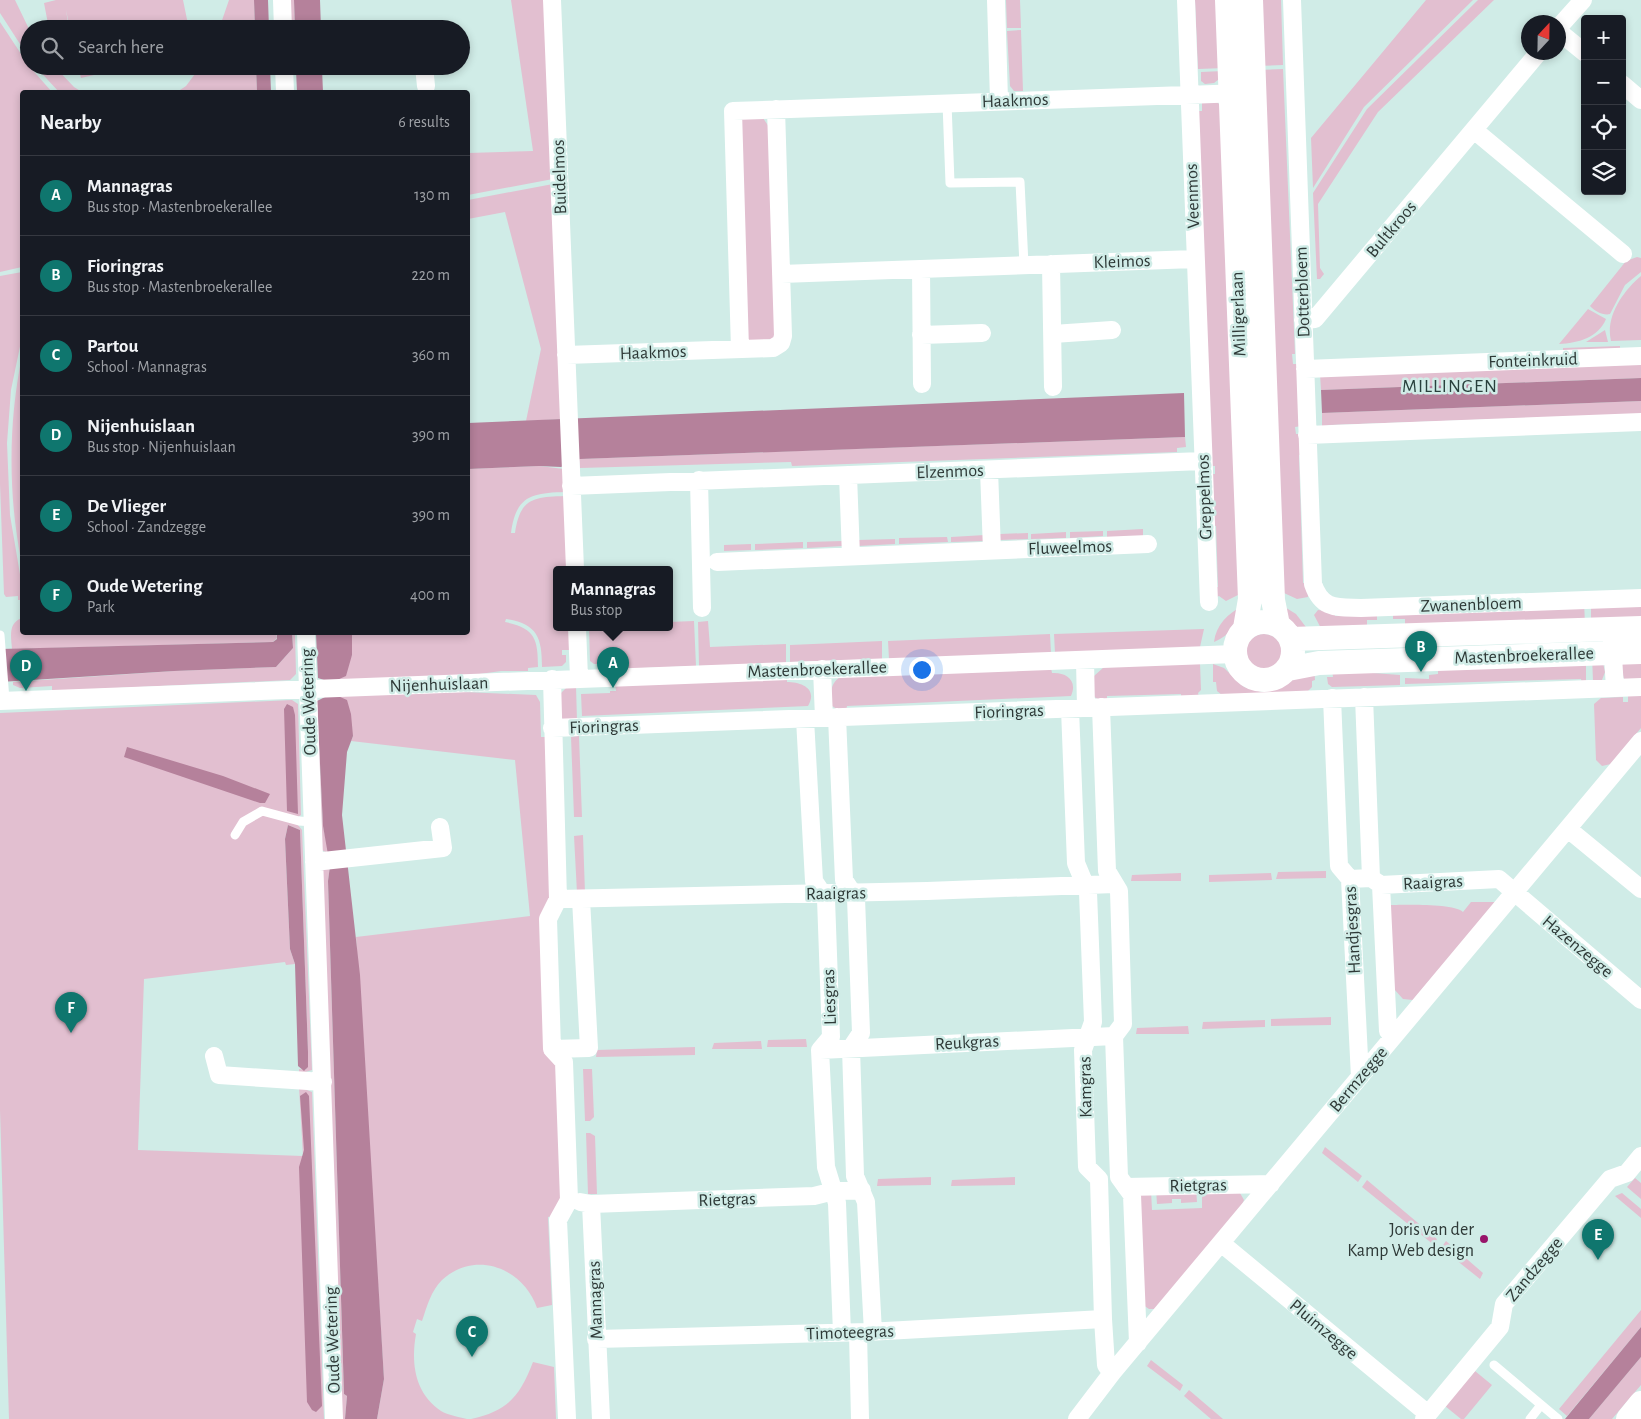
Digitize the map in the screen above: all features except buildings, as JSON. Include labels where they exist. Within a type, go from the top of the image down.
[{"type":"main road","name":"Milligerlaan","points":[[1227,0],[1250,599],[1246,628]]},
{"type":"main road","name":"Milligerlaan","points":[[1250,0],[1273,600],[1285,632]]},
{"type":"main road","points":[[1267,622],[1285,632],[1294,649],[1293,660],[1288,669],[1280,676],[1271,680],[1251,678],[1243,672],[1234,654],[1239,635],[1246,628],[1256,623],[1267,622]]},
{"type":"main road","name":"Mastenbroekerallee","points":[[1285,632],[1641,628]]},
{"type":"main road","name":"Mastenbroekerallee","points":[[1288,669],[1318,663],[1641,652]]},
{"type":"main road","points":[[1628,1419],[1641,1403]]},
{"type":"street","points":[[282,0],[283,20]]},
{"type":"street","name":"Buidelmos","points":[[552,0],[566,354]]},
{"type":"street","points":[[996,0],[999,100]]},
{"type":"street","name":"Veenmos","points":[[1186,0],[1200,392]]},
{"type":"street","name":"Dotterbloem","points":[[1292,0],[1313,584]]},
{"type":"street","points":[[1566,20],[1582,0]]},
{"type":"street","points":[[1566,37],[1581,50]]},
{"type":"street","name":"Bultkroos","points":[[1303,320],[1315,319],[1532,60]]},
{"type":"street","points":[[284,75],[285,90]]},
{"type":"street","points":[[425,75],[426,86]]},
{"type":"street","points":[[1626,87],[1641,100]]},
{"type":"street","name":"Haakmos","points":[[740,348],[733,112],[999,100],[1254,93]]},
{"type":"street","name":"Haakmos","points":[[566,354],[773,348],[781,344],[783,336],[776,110]]},
{"type":"street","points":[[1474,130],[1623,254]]},
{"type":"street","name":"Kleimos","points":[[781,274],[1194,258]]},
{"type":"street","points":[[1051,264],[1053,387]]},
{"type":"street","points":[[921,269],[922,384]]},
{"type":"street","points":[[1053,334],[1112,330]]},
{"type":"street","points":[[921,335],[982,333]]},
{"type":"street","points":[[566,354],[574,566]]},
{"type":"street","name":"Fonteinkruid","points":[[1305,369],[1641,356]]},
{"type":"street","name":"Greppelmos","points":[[1200,392],[1209,602]]},
{"type":"street","points":[[1308,435],[1641,422]]},
{"type":"street","name":"Elzenmos","points":[[572,486],[1202,461]]},
{"type":"street","points":[[988,470],[992,550]]},
{"type":"street","points":[[848,475],[851,556]]},
{"type":"street","points":[[699,480],[702,608]]},
{"type":"street","name":"Fluweelmos","points":[[717,562],[1148,544]]},
{"type":"street","name":"Zwanenbloem","points":[[1313,584],[1321,600],[1335,607],[1641,598]]},
{"type":"street","points":[[1610,628],[1615,688]]},
{"type":"street","points":[[577,631],[579,678]]},
{"type":"street","name":"Oude Wetering","points":[[306,635],[315,688],[306,821],[329,861],[324,1082],[334,1419]]},
{"type":"street","name":"Mastenbroekerallee","points":[[579,678],[1234,654]]},
{"type":"street","name":"Kamgras","points":[[1085,660],[1086,708],[1076,863],[1088,892],[1093,1022],[1083,1050],[1087,1167],[1099,1179],[1106,1365],[1112,1373]]},
{"type":"street","name":"Liesgras","points":[[822,669],[830,718],[844,880],[856,898],[861,1033],[852,1048],[855,1176],[866,1202],[858,1332],[860,1419]]},
{"type":"street","name":"Nijenhuislaan","points":[[3,695],[339,688],[579,678]]},
{"type":"street","name":"Mannagras","points":[[552,679],[558,899],[548,919],[552,1049],[564,1062],[569,1200],[558,1220],[567,1419]]},
{"type":"street","name":"Fioringras","points":[[552,728],[1641,687]]},
{"type":"street","name":"Handjesgras","points":[[1364,697],[1388,1031],[1394,1036]]},
{"type":"street","name":"Handjesgras","points":[[1332,698],[1339,866],[1350,879],[1360,1077]]},
{"type":"street","name":"Kamgras","points":[[1086,708],[1107,871],[1118,890],[1123,1024],[1114,1036],[1123,1182],[1132,1195],[1138,1343]]},
{"type":"street","name":"Liesgras","points":[[805,719],[814,881],[826,899],[831,1037],[820,1050],[826,1167],[837,1203],[858,1332]]},
{"type":"street","name":"Bermzegge","points":[[1077,1419],[1112,1373],[1641,741]]},
{"type":"street","points":[[329,861],[443,848],[440,827]]},
{"type":"street","points":[[1568,829],[1641,889]]},
{"type":"street","name":"Raaigras","points":[[1350,879],[1376,881],[1499,879],[1514,892]]},
{"type":"street","name":"Raaigras","points":[[558,899],[1114,884]]},
{"type":"street","name":"Hazenzegge","points":[[1514,892],[1641,1000]]},
{"type":"street","points":[[552,1049],[589,1048],[581,899]]},
{"type":"street","name":"Reukgras","points":[[820,1050],[1114,1036]]},
{"type":"street","points":[[214,1056],[219,1076],[324,1082]]},
{"type":"street","name":"Zandzegge","points":[[1426,1416],[1500,1327],[1504,1304],[1610,1179],[1627,1173],[1641,1156]]},
{"type":"street","name":"Rietgras","points":[[1099,1179],[1123,1182],[1271,1184]]},
{"type":"street","name":"Rietgras","points":[[591,1204],[814,1196],[834,1191],[862,1190]]},
{"type":"street","points":[[569,1200],[591,1204]]},
{"type":"street","name":"Mannagras","points":[[591,1204],[601,1419]]},
{"type":"street","name":"Pluimzegge","points":[[1221,1243],[1426,1416]]},
{"type":"street","name":"Timoteegras","points":[[596,1338],[858,1332],[1103,1319]]},
{"type":"lane","points":[[947,103],[950,184],[1020,182],[1024,264]]},
{"type":"lane","points":[[1,639],[3,695]]},
{"type":"lane","points":[[235,835],[243,822],[255,813],[262,811],[306,821]]},
{"type":"lane","points":[[1494,1365],[1558,1419]]},
{"type":"lane","points":[[1530,1419],[1541,1405]]},
{"type":"shaded area","points":[[0,0],[15,0],[25,20],[20,20],[20,44],[0,13]]},
{"type":"shaded area","points":[[56,0],[183,0],[187,20],[68,20],[66,10],[68,20],[47,20],[44,3]]},
{"type":"shaded area","points":[[229,0],[254,0],[255,20],[222,20]]},
{"type":"shaded area","points":[[254,0],[268,0],[269,20],[255,20]]},
{"type":"shaded area","points":[[287,0],[294,0],[295,20],[288,20]]},
{"type":"shaded area","points":[[294,0],[320,0],[321,20],[295,20]]},
{"type":"shaded area","points":[[511,0],[546,0],[553,179],[470,195],[470,153],[533,151]]},
{"type":"shaded area","points":[[1006,0],[1020,0],[1021,28],[1007,28]]},
{"type":"shaded area","points":[[1195,0],[1222,0],[1225,68],[1198,69]]},
{"type":"shaded area","points":[[1254,0],[1281,0],[1283,65],[1257,66]]},
{"type":"shaded area","points":[[1426,0],[1473,0],[1364,107],[1313,188],[1311,138]]},
{"type":"shaded area","points":[[1478,0],[1494,0],[1378,112],[1318,204],[1320,268],[1324,274],[1320,279],[1317,279],[1313,193],[1367,109]]},
{"type":"shaded area","points":[[0,22],[20,52],[20,75],[37,75],[50,90],[20,90],[20,267],[0,272]]},
{"type":"shaded area","points":[[1021,30],[1023,91],[1014,91],[1010,86],[1007,31]]},
{"type":"shaded area","points":[[1283,69],[1295,354],[1292,354],[1293,364],[1299,364],[1302,426],[1295,427],[1296,434],[1302,434],[1303,455],[1299,455],[1303,583],[1307,583],[1308,597],[1297,599],[1284,593],[1257,70]]},
{"type":"shaded area","points":[[1223,71],[1223,76],[1214,83],[1205,84],[1201,81],[1201,72]]},
{"type":"shaded area","points":[[43,75],[63,75],[79,90],[57,90]]},
{"type":"shaded area","points":[[80,75],[94,75],[81,78]]},
{"type":"shaded area","points":[[194,75],[256,75],[257,90],[180,90],[186,86]]},
{"type":"shaded area","points":[[256,75],[270,75],[271,90],[257,90]]},
{"type":"shaded area","points":[[296,75],[322,75],[323,90],[297,90]]},
{"type":"shaded area","points":[[1215,100],[1225,110],[1244,592],[1226,601],[1219,596],[1214,598],[1212,587],[1218,587],[1216,526],[1210,525],[1208,474],[1215,474],[1215,466],[1208,466],[1199,119],[1195,111],[1202,111],[1202,102]]},
{"type":"shaded area","points":[[743,118],[763,118],[769,127],[775,339],[750,341],[746,337],[737,127]]},
{"type":"shaded area","points":[[553,184],[562,419],[526,421],[541,349],[505,212],[470,219],[470,200]]},
{"type":"shaded area","points":[[1637,257],[1641,258],[1641,272],[1625,285],[1610,314],[1602,314],[1592,308],[1590,306],[1626,261]]},
{"type":"shaded area","points":[[20,272],[20,347],[11,390],[7,443],[10,515],[20,574],[20,600],[18,600],[18,596],[6,597],[4,594],[0,484],[0,276]]},
{"type":"shaded area","points":[[1641,276],[1641,340],[1611,341],[1611,323],[1617,305],[1628,289]]},
{"type":"shaded area","points":[[1588,309],[1606,319],[1598,331],[1580,341],[1559,344]]},
{"type":"shaded area","points":[[1605,330],[1608,342],[1586,342]]},
{"type":"shaded area","points":[[1620,346],[1620,351],[1563,353],[1563,348]]},
{"type":"shaded area","points":[[1641,362],[1641,378],[1321,390],[1320,374]]},
{"type":"shaded area","points":[[20,366],[20,555],[12,486],[12,434]]},
{"type":"shaded area","points":[[1641,378],[1641,401],[1322,413],[1321,390]]},
{"type":"shaded area","points":[[1184,393],[1185,437],[580,459],[561,467],[470,469],[470,423]]},
{"type":"shaded area","points":[[1641,401],[1641,414],[1329,425],[1322,428],[1322,413]]},
{"type":"shaded area","points":[[1185,437],[1186,447],[1177,448],[1177,452],[792,466],[791,462],[580,468],[579,459]]},
{"type":"shaded area","points":[[539,466],[564,469],[565,492],[543,494],[527,499],[517,511],[511,533],[515,533],[520,513],[530,502],[544,497],[565,496],[568,566],[553,566],[553,631],[570,631],[571,650],[562,650],[562,655],[566,655],[566,662],[562,666],[542,667],[541,648],[536,634],[525,624],[506,619],[505,622],[529,631],[533,636],[537,649],[538,667],[528,668],[528,671],[501,671],[458,677],[337,680],[352,655],[352,635],[470,635],[470,469]]},
{"type":"shaded area","points":[[1143,529],[1143,539],[1107,541],[1107,531]]},
{"type":"shaded area","points":[[1103,531],[1103,536],[1070,538],[1070,532]]},
{"type":"shaded area","points":[[1066,532],[1066,538],[1031,539],[1031,534]]},
{"type":"shaded area","points":[[1028,533],[1028,539],[1000,540],[1000,534]]},
{"type":"shaded area","points":[[985,535],[985,541],[951,542],[951,537]]},
{"type":"shaded area","points":[[947,537],[948,542],[899,544],[899,538]]},
{"type":"shaded area","points":[[895,539],[895,544],[858,546],[858,540]]},
{"type":"shaded area","points":[[843,541],[843,546],[807,548],[807,542]]},
{"type":"shaded area","points":[[803,542],[803,548],[755,550],[755,544]]},
{"type":"shaded area","points":[[751,544],[751,550],[724,551],[724,545]]},
{"type":"shaded area","points":[[1584,602],[1585,624],[1405,624],[1405,619],[1393,619],[1393,614]]},
{"type":"shaded area","points":[[1591,602],[1641,604],[1641,622],[1591,624]]},
{"type":"shaded area","points":[[1243,606],[1239,617],[1229,632],[1214,642],[1217,630],[1224,620],[1232,612]]},
{"type":"shaded area","points":[[1283,606],[1296,614],[1309,631],[1294,627],[1288,621]]},
{"type":"shaded area","points":[[1318,610],[1335,612],[1335,616],[1377,614],[1377,620],[1367,620],[1367,625],[1324,634],[1314,615]]},
{"type":"shaded area","points":[[20,619],[20,635],[276,635],[277,638],[273,642],[12,649],[11,630],[14,623]]},
{"type":"shaded area","points":[[694,621],[696,666],[615,669],[615,664],[594,664],[590,661],[589,631],[673,631],[673,622]]},
{"type":"shaded area","points":[[708,621],[710,647],[786,644],[786,663],[699,666],[698,622]]},
{"type":"shaded area","points":[[1204,629],[1200,647],[1055,653],[1054,634]]},
{"type":"shaded area","points":[[1050,634],[1051,653],[889,659],[888,641]]},
{"type":"shaded area","points":[[1264,634],[1271,635],[1277,639],[1281,645],[1281,659],[1277,665],[1271,669],[1264,670],[1257,669],[1251,665],[1247,659],[1246,652],[1247,645],[1251,639],[1257,635]]},
{"type":"shaded area","points":[[277,635],[292,635],[293,648],[276,667],[174,671],[0,682],[0,649],[273,642],[277,639]]},
{"type":"shaded area","points":[[292,635],[295,635],[296,674],[290,680],[52,691],[52,686],[20,688],[13,685],[13,682],[174,671],[276,667],[293,648]]},
{"type":"shaded area","points":[[316,635],[352,635],[352,655],[346,676],[337,680],[338,696],[347,700],[351,714],[353,736],[347,752],[342,815],[360,975],[384,1379],[377,1419],[345,1419],[347,1396],[344,1394],[328,881],[330,866],[323,826],[317,701],[325,697],[324,680],[318,678]]},
{"type":"shaded area","points":[[882,641],[882,659],[790,662],[790,645]]},
{"type":"shaded area","points":[[1641,655],[1641,681],[1624,680],[1621,665]]},
{"type":"shaded area","points":[[1586,656],[1586,681],[1582,683],[1581,679],[1405,684],[1405,678],[1429,679],[1429,675],[1438,674],[1438,669]]},
{"type":"shaded area","points":[[1592,656],[1603,663],[1605,672],[1602,680],[1593,681]]},
{"type":"shaded area","points":[[1200,663],[1201,690],[1198,693],[1199,697],[1181,698],[1181,694],[1107,696],[1107,700],[1099,700],[1093,696],[1094,676],[1104,667]]},
{"type":"shaded area","points":[[1213,664],[1224,668],[1244,687],[1262,692],[1278,689],[1296,675],[1314,668],[1315,680],[1312,681],[1312,687],[1307,692],[1222,695],[1217,691],[1216,682],[1213,682]]},
{"type":"shaded area","points":[[1051,668],[1052,673],[1062,674],[1072,681],[1073,690],[1071,696],[847,706],[846,711],[840,711],[832,706],[831,693],[833,685],[842,676]]},
{"type":"shaded area","points":[[1332,670],[1400,675],[1400,685],[1332,687],[1328,684],[1327,677],[1333,677]]},
{"type":"shaded area","points":[[787,678],[787,682],[798,683],[810,691],[811,700],[808,706],[582,716],[581,694],[610,693],[610,691],[616,691],[615,684]]},
{"type":"shaded area","points":[[576,686],[577,721],[565,721],[560,717],[559,695],[566,688]]},
{"type":"shaded area","points":[[464,692],[536,695],[540,702],[541,737],[546,737],[563,1199],[553,1216],[548,1217],[552,1305],[537,1308],[531,1294],[521,1283],[510,1274],[497,1268],[484,1265],[469,1266],[455,1271],[442,1280],[435,1289],[422,1321],[417,1319],[413,1332],[416,1334],[414,1355],[420,1386],[432,1404],[441,1411],[467,1419],[377,1419],[384,1379],[356,937],[530,916],[515,760],[351,741],[353,736],[338,696]]},
{"type":"shaded area","points":[[1628,696],[1641,696],[1641,728],[1611,764],[1602,766],[1596,760],[1594,704],[1601,698],[1623,697],[1623,702],[1628,702]]},
{"type":"shaded area","points":[[292,700],[298,704],[301,815],[298,817],[298,825],[302,830],[312,1070],[299,1074],[299,1069],[306,1070],[308,1052],[300,830],[288,825],[285,839],[290,949],[295,964],[286,965],[285,962],[144,979],[138,1150],[303,1156],[299,1087],[312,1092],[324,1419],[9,1419],[0,1110],[0,713]]},
{"type":"shaded area","points":[[317,701],[323,826],[329,854],[320,849]]},
{"type":"shaded area","points":[[287,704],[293,707],[295,715],[298,814],[287,811],[284,709]]},
{"type":"shaded area","points":[[579,736],[582,817],[574,817],[571,737]]},
{"type":"shaded area","points":[[127,747],[223,776],[270,794],[265,803],[260,803],[124,757]]},
{"type":"shaded area","points":[[288,825],[300,830],[308,1052],[308,1067],[304,1071],[298,1066],[295,964],[290,949],[285,839]]},
{"type":"shaded area","points":[[583,835],[585,893],[577,893],[574,836]]},
{"type":"shaded area","points":[[330,866],[328,881],[344,1394],[347,1396],[345,1419],[341,1419],[320,872]]},
{"type":"shaded area","points":[[1326,871],[1326,878],[1276,879],[1278,872]]},
{"type":"shaded area","points":[[1181,873],[1181,881],[1131,881],[1132,875]]},
{"type":"shaded area","points":[[1271,873],[1272,880],[1209,882],[1209,875]]},
{"type":"shaded area","points":[[1471,902],[1496,902],[1413,1000],[1403,999],[1394,989],[1390,905],[1439,906],[1458,909],[1463,912]]},
{"type":"shaded area","points":[[1331,1017],[1331,1025],[1271,1026],[1271,1019]]},
{"type":"shaded area","points":[[1265,1020],[1265,1027],[1202,1029],[1203,1022]]},
{"type":"shaded area","points":[[1188,1026],[1189,1034],[1136,1034],[1137,1028]]},
{"type":"shaded area","points":[[806,1039],[807,1047],[767,1047],[768,1040]]},
{"type":"shaded area","points":[[761,1041],[762,1049],[712,1049],[714,1043]]},
{"type":"shaded area","points":[[695,1047],[695,1055],[596,1057],[597,1050]]},
{"type":"shaded area","points":[[583,1069],[592,1069],[594,1117],[590,1121],[585,1121]]},
{"type":"shaded area","points":[[306,1092],[309,1096],[322,1406],[316,1412],[312,1410],[307,1402],[299,1167],[304,1150],[300,1096]]},
{"type":"shaded area","points":[[586,1133],[595,1136],[597,1194],[588,1194]]},
{"type":"shaded area","points":[[1325,1147],[1362,1176],[1358,1182],[1322,1153]]},
{"type":"shaded area","points":[[931,1177],[931,1185],[877,1186],[878,1179]]},
{"type":"shaded area","points":[[1015,1177],[1015,1185],[951,1186],[952,1180]]},
{"type":"shaded area","points":[[1635,1178],[1641,1183],[1641,1199],[1627,1187]]},
{"type":"shaded area","points":[[1367,1180],[1437,1239],[1434,1245],[1362,1187]]},
{"type":"shaded area","points":[[1196,1188],[1197,1202],[1181,1203],[1181,1199],[1172,1199],[1172,1203],[1157,1204],[1156,1189]]},
{"type":"shaded area","points":[[1202,1188],[1240,1193],[1244,1200],[1241,1207],[1155,1309],[1149,1309],[1143,1305],[1140,1195],[1151,1190],[1152,1210],[1202,1208]]},
{"type":"shaded area","points":[[1622,1193],[1641,1209],[1641,1218],[1615,1196]]},
{"type":"shaded area","points":[[1446,1241],[1483,1273],[1480,1279],[1441,1248]]},
{"type":"shaded area","points":[[1641,1310],[1641,1327],[1567,1416],[1559,1409]]},
{"type":"shaded area","points":[[1641,1327],[1641,1357],[1589,1419],[1565,1419]]},
{"type":"shaded area","points":[[1641,1357],[1641,1385],[1612,1419],[1589,1419]]},
{"type":"shaded area","points":[[1151,1360],[1183,1385],[1180,1391],[1147,1366]]},
{"type":"shaded area","points":[[533,1362],[554,1367],[556,1419],[471,1419],[494,1412],[511,1400],[523,1384]]},
{"type":"shaded area","points":[[1475,1371],[1492,1385],[1464,1419],[1461,1419],[1445,1406]]},
{"type":"shaded area","points":[[1189,1390],[1223,1419],[1211,1419],[1184,1396]]},
{"type":"place","name":"Fioringras","points":[[1421,672]]},
{"type":"place","name":"Mannagras","points":[[613,688]]},
{"type":"place","name":"Nijenhuislaan","points":[[26,691]]},
{"type":"place","name":"Oude Wetering","points":[[71,1033]]},
{"type":"place","name":"Joris van der Kamp Web design","points":[[1484,1239]]},
{"type":"place","name":"De Vlieger","points":[[1598,1260]]},
{"type":"place","name":"Partou","points":[[472,1357]]},
{"type":"district","name":"MILLINGEN","points":[[1450,385]]}]
